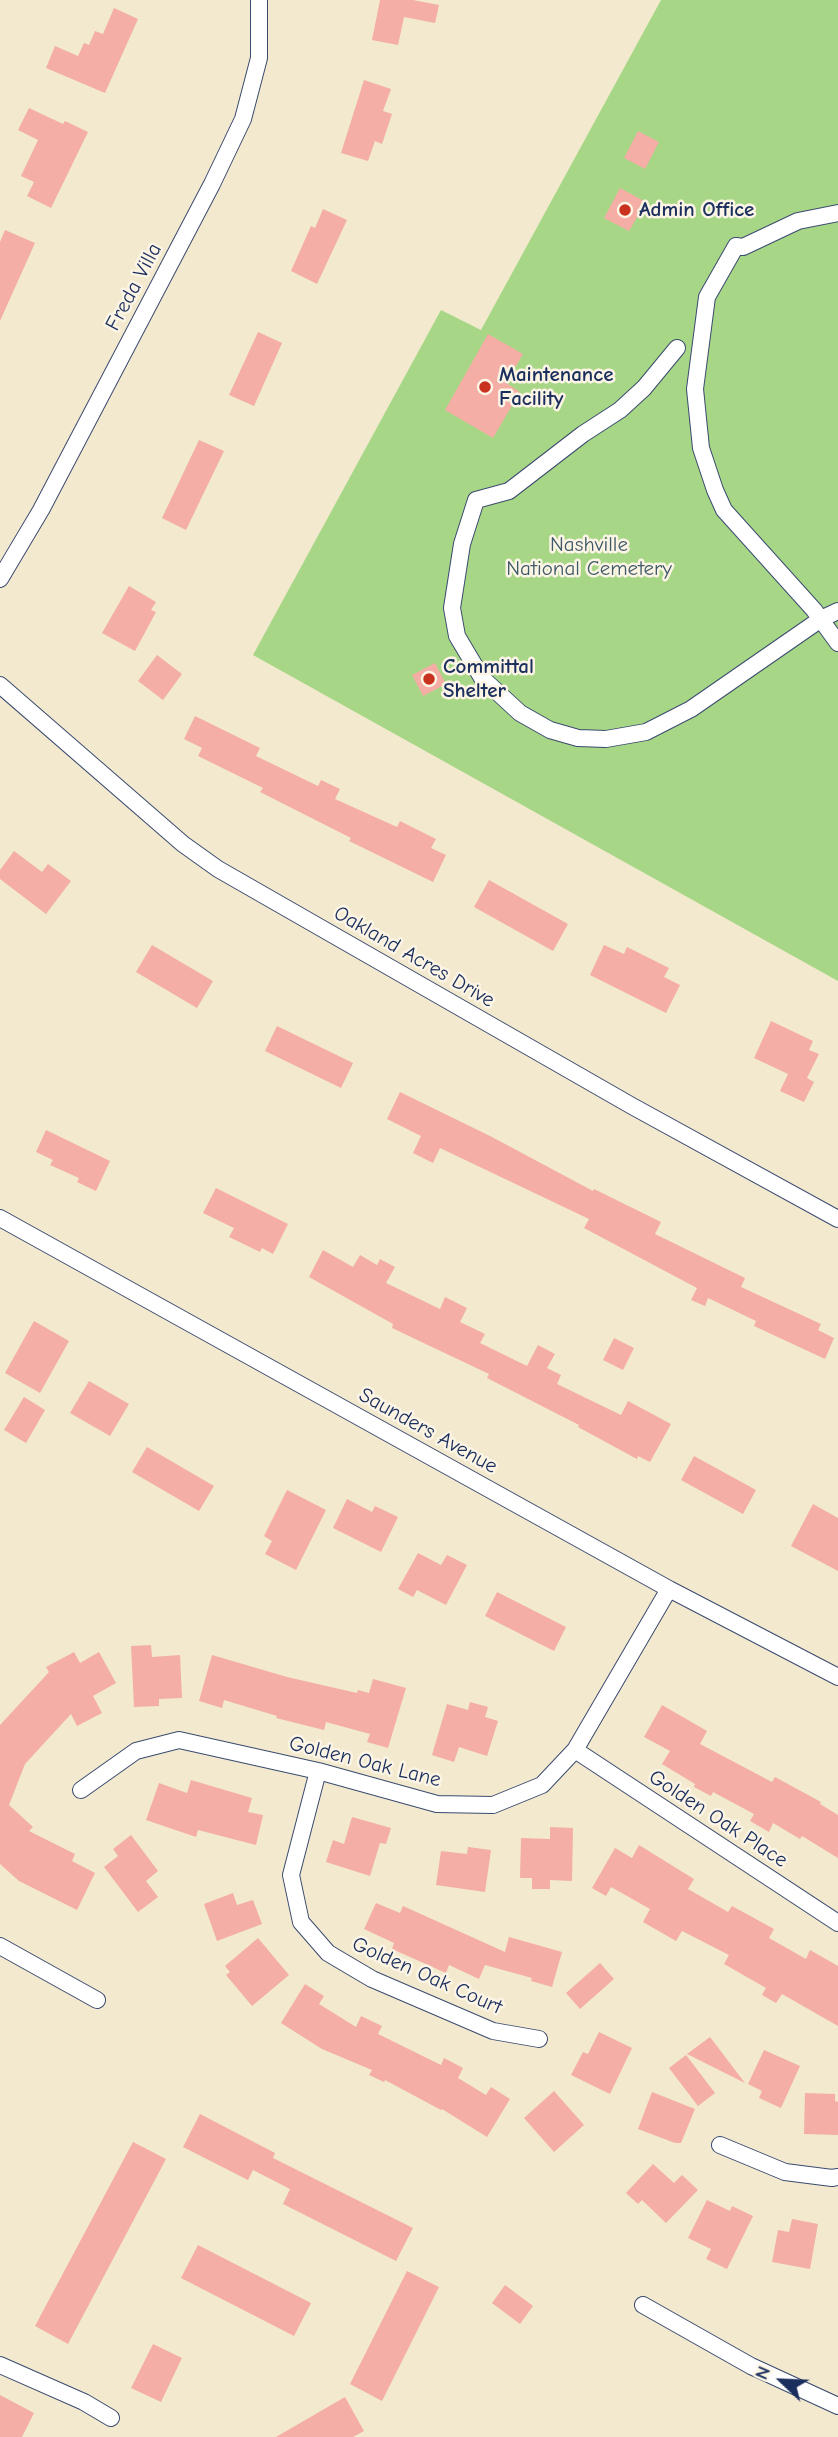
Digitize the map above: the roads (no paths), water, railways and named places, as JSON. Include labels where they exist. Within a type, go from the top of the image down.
[{"type":"street","name":"Freda Villa","points":[[0,579],[41,510],[243,119],[259,58],[259,0]]},
{"type":"street","points":[[838,213],[798,221],[743,247],[736,246],[707,297],[695,389],[701,448],[724,510],[821,619],[838,643]]},
{"type":"street","points":[[677,348],[644,388],[620,410],[583,434],[509,491],[476,500],[462,544],[452,608],[457,636],[482,678],[520,713],[550,730],[578,738],[606,739],[646,732],[691,709],[821,619],[838,611]]},
{"type":"street","name":"Oakland Acres Drive","points":[[0,685],[183,844],[218,869],[632,1106],[838,1219]]},
{"type":"street","name":"Saunders Avenue","points":[[0,1218],[669,1588],[838,1677]]},
{"type":"street","name":"Golden Oak Lane","points":[[81,1790],[136,1751],[179,1740],[318,1771],[437,1804],[493,1805],[542,1785],[575,1750],[669,1588]]},
{"type":"street","name":"Golden Oak Place","points":[[575,1750],[838,1923]]},
{"type":"street","name":"Golden Oak Court","points":[[318,1771],[291,1875],[301,1922],[328,1953],[372,1979],[493,2031],[538,2039]]},
{"type":"street","points":[[0,1946],[97,2000]]},
{"type":"street","points":[[720,2145],[785,2172],[838,2177]]},
{"type":"street","points":[[643,2305],[751,2366],[838,2406]]},
{"type":"street","points":[[0,2365],[84,2402],[111,2418]]},
{"type":"place","name":"Admin Office","points":[[625,210]]},
{"type":"place","name":"Maintenance Facility","points":[[485,387]]},
{"type":"place","name":"Committal Shelter","points":[[429,679]]},
{"type":"park label","name":"Nashville National Cemetery","points":[[589,557]]}]
